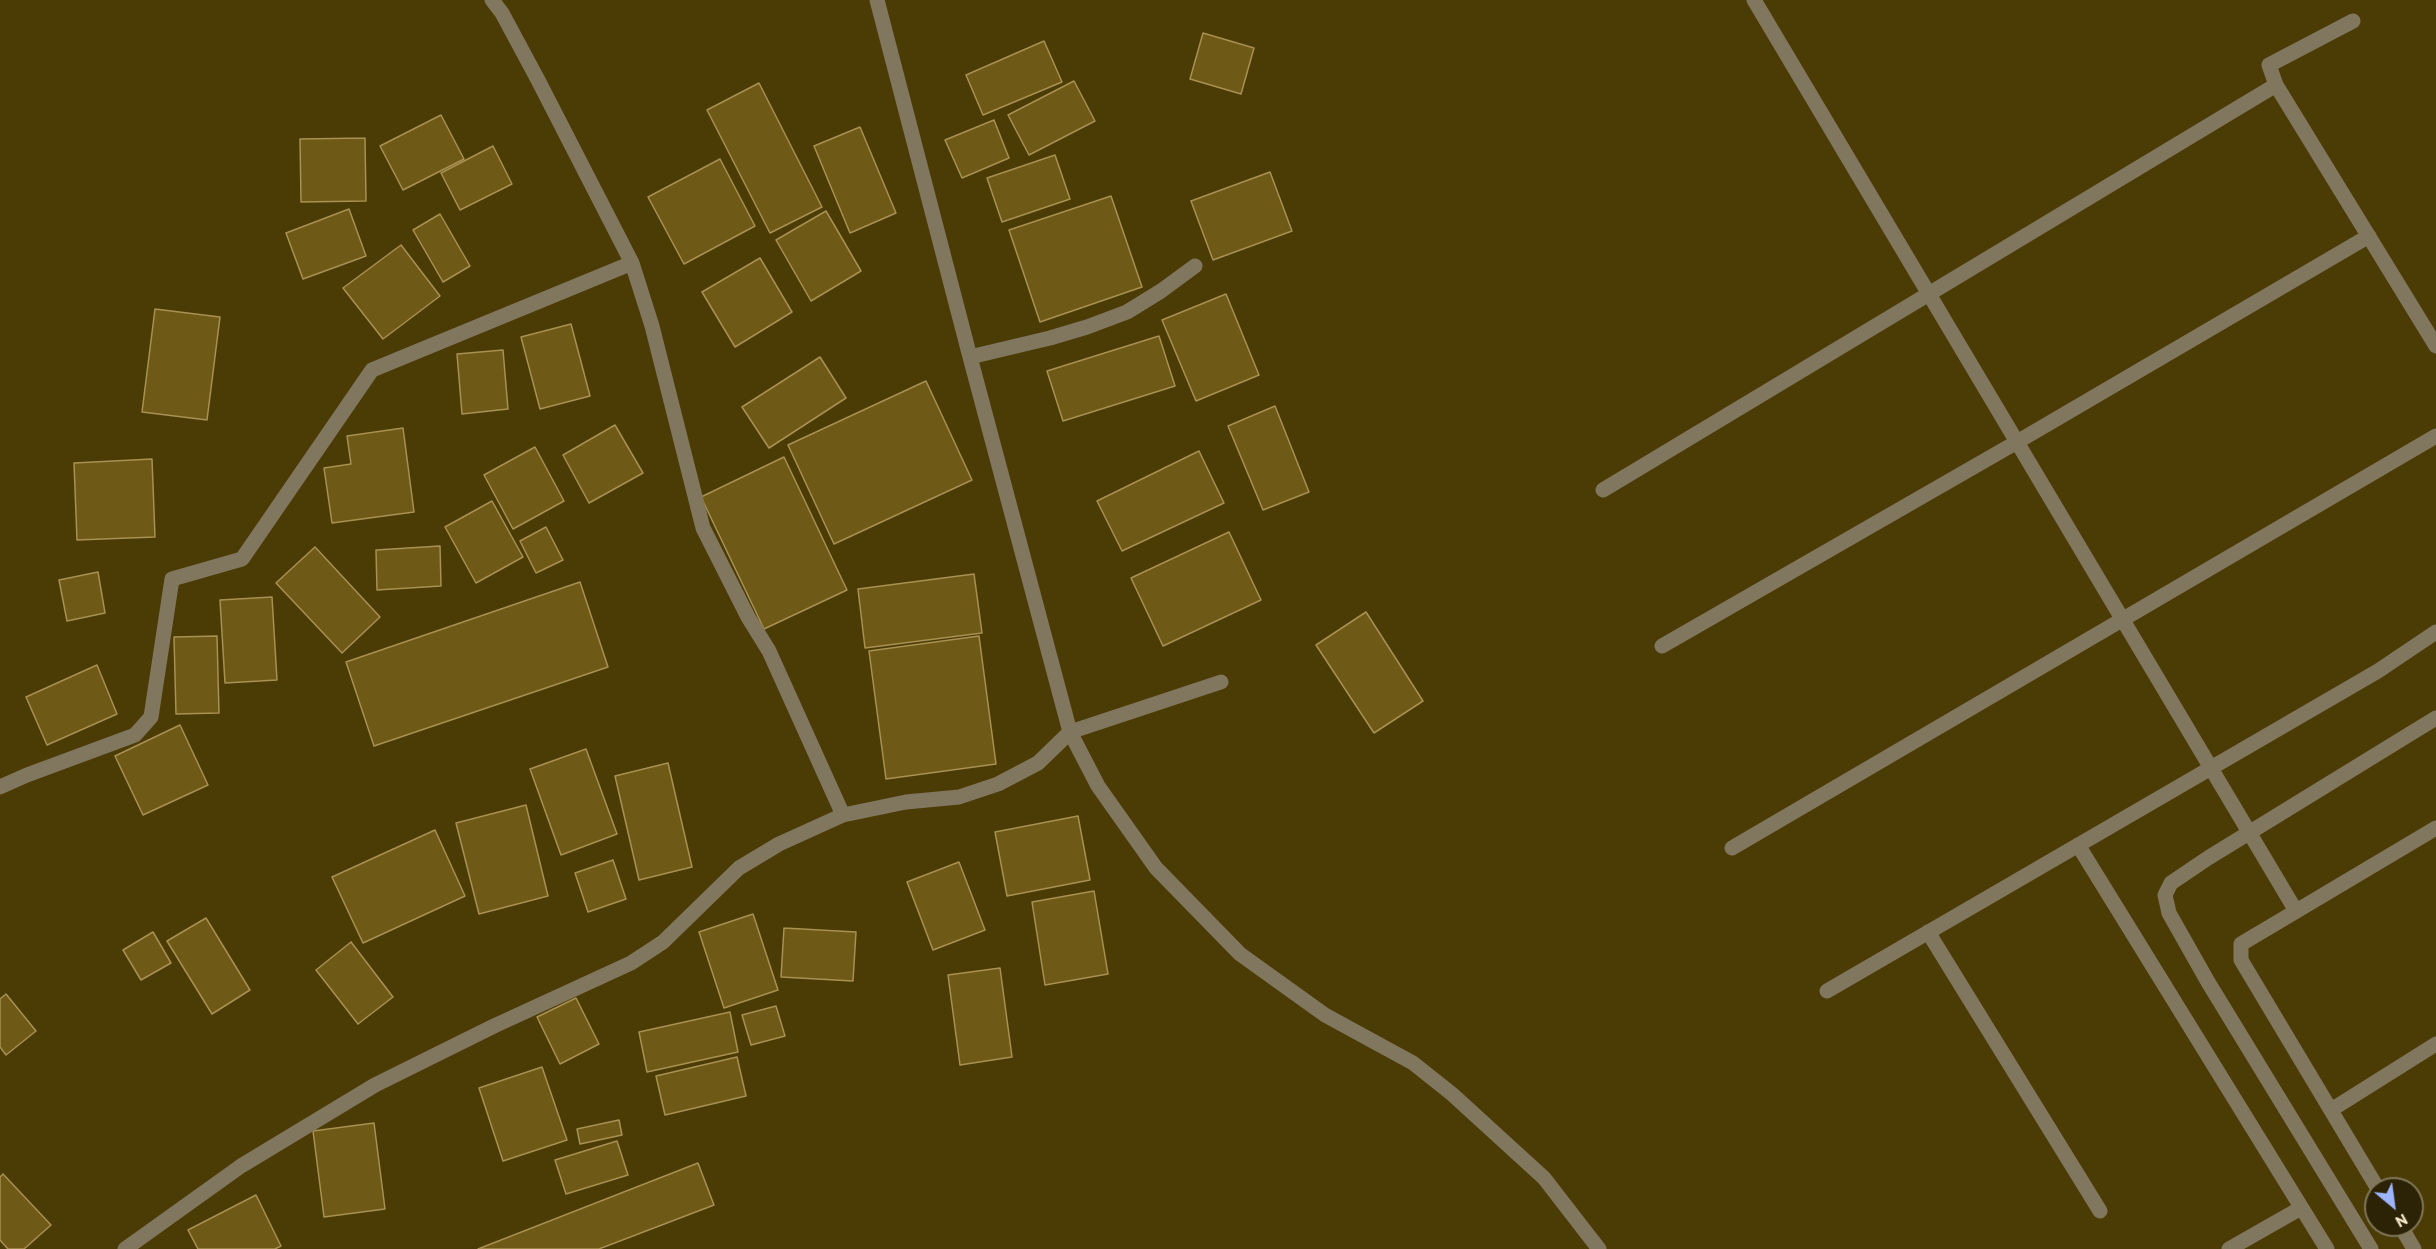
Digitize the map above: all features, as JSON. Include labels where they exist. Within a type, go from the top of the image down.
[{"type":"street","points":[[492,0],[502,13],[538,80],[632,263],[652,326],[703,528],[748,617],[769,651],[843,815]]},
{"type":"street","points":[[1754,0],[2296,911]]},
{"type":"street","points":[[882,1],[970,357],[1071,732],[1098,786],[1156,868],[1240,954],[1325,1015],[1413,1063],[1452,1094],[1544,1178],[1599,1249]]},
{"type":"street","points":[[2353,21],[2269,64],[2276,86],[2436,346]]},
{"type":"street","points":[[1603,490],[2276,86]]},
{"type":"street","points":[[1662,646],[2017,442],[2368,236]]},
{"type":"street","points":[[0,787],[135,735],[151,717],[172,579],[242,558],[372,370],[632,263]]},
{"type":"street","points":[[970,357],[1050,338],[1126,312],[1161,291],[1195,266]]},
{"type":"street","points":[[1732,848],[2436,436]]},
{"type":"street","points":[[1827,991],[2378,672],[2436,632]]},
{"type":"street","points":[[124,1249],[241,1166],[375,1085],[494,1026],[631,963],[663,942],[739,868],[779,844],[843,815],[906,802],[959,797],[998,784],[1038,763],[1071,732],[1221,682]]},
{"type":"street","points":[[2371,1249],[2169,914],[2165,895],[2171,883],[2249,832],[2436,718]]},
{"type":"street","points":[[2371,1177],[2241,960],[2241,944],[2436,828]]},
{"type":"street","points":[[2078,845],[2327,1249]]},
{"type":"street","points":[[1928,933],[2100,1211]]},
{"type":"street","points":[[2331,1110],[2436,1044]]},
{"type":"street","points":[[2229,1249],[2301,1208]]},
{"type":"building","points":[[1203,33],[1254,48],[1241,94],[1190,79]]},
{"type":"building","points":[[1044,41],[1062,82],[983,115],[966,75]]},
{"type":"building","points":[[1074,81],[1095,121],[1029,155],[1008,115]]},
{"type":"building","points":[[759,83],[822,207],[770,233],[707,110]]},
{"type":"building","points":[[441,115],[464,159],[403,190],[380,146]]},
{"type":"building","points":[[994,120],[1009,158],[962,178],[945,140]]},
{"type":"building","points":[[860,127],[896,213],[850,233],[814,146]]},
{"type":"building","points":[[365,138],[366,201],[301,202],[300,139]]},
{"type":"building","points":[[493,146],[512,184],[460,210],[441,173]]},
{"type":"building","points":[[1055,155],[1070,199],[1002,222],[987,178]]},
{"type":"building","points":[[720,159],[755,226],[684,264],[648,197]]},
{"type":"building","points":[[1270,172],[1292,231],[1213,260],[1191,201]]},
{"type":"building","points":[[1111,196],[1142,287],[1040,322],[1009,230]]},
{"type":"building","points":[[349,209],[366,256],[303,279],[286,233]]},
{"type":"building","points":[[826,211],[861,271],[811,301],[776,240]]},
{"type":"building","points":[[440,214],[470,266],[443,282],[413,230]]},
{"type":"building","points":[[401,245],[440,296],[383,339],[343,288]]},
{"type":"building","points":[[760,258],[792,312],[735,347],[702,292]]},
{"type":"building","points":[[1226,294],[1259,375],[1196,401],[1162,320]]},
{"type":"building","points":[[155,309],[220,317],[207,420],[142,412]]},
{"type":"building","points":[[571,324],[590,396],[540,409],[521,337]]},
{"type":"building","points":[[1159,336],[1175,386],[1063,421],[1047,371]]},
{"type":"building","points":[[503,350],[508,409],[462,414],[457,354]]},
{"type":"building","points":[[820,357],[846,398],[769,448],[742,407]]},
{"type":"building","points":[[926,381],[972,480],[834,544],[788,445]]},
{"type":"building","points":[[1275,406],[1309,492],[1263,510],[1228,426]]},
{"type":"building","points":[[615,425],[643,473],[589,503],[563,455]]},
{"type":"building","points":[[403,428],[414,512],[332,523],[324,468],[351,464],[347,436]]},
{"type":"building","points":[[535,447],[564,501],[513,529],[484,475]]},
{"type":"building","points":[[1199,451],[1224,503],[1122,551],[1097,501]]},
{"type":"building","points":[[784,457],[847,590],[764,629],[701,497]]},
{"type":"building","points":[[152,459],[155,537],[77,540],[74,463]]},
{"type":"building","points":[[492,501],[523,557],[476,583],[445,527]]},
{"type":"building","points":[[546,527],[563,560],[536,573],[520,541]]},
{"type":"building","points":[[1229,532],[1261,600],[1163,646],[1131,578]]},
{"type":"building","points":[[440,546],[441,586],[377,590],[376,550]]},
{"type":"building","points":[[315,547],[380,617],[342,653],[276,583]]},
{"type":"building","points":[[98,572],[105,613],[67,621],[59,580]]},
{"type":"building","points":[[974,574],[982,633],[865,648],[858,589]]},
{"type":"building","points":[[580,582],[608,667],[374,746],[346,662]]},
{"type":"building","points":[[272,597],[277,680],[225,683],[220,600]]},
{"type":"building","points":[[1366,612],[1423,701],[1374,733],[1316,645]]},
{"type":"building","points":[[217,636],[219,713],[176,714],[174,637]]},
{"type":"building","points":[[979,636],[996,764],[886,779],[869,651]]},
{"type":"building","points":[[97,665],[117,714],[47,745],[26,697]]},
{"type":"building","points":[[180,725],[208,785],[143,815],[115,756]]},
{"type":"building","points":[[586,749],[617,834],[561,855],[530,769]]},
{"type":"building","points":[[668,763],[692,867],[639,880],[615,776]]},
{"type":"building","points":[[526,805],[548,896],[479,914],[456,823]]},
{"type":"building","points":[[1078,816],[1090,880],[1007,896],[995,832]]},
{"type":"building","points":[[435,830],[465,896],[363,943],[332,877]]},
{"type":"building","points":[[613,860],[626,899],[588,912],[575,873]]},
{"type":"building","points":[[959,862],[985,930],[933,950],[907,882]]},
{"type":"building","points":[[1094,891],[1108,974],[1045,985],[1032,902]]},
{"type":"building","points":[[753,914],[778,990],[724,1008],[699,932]]},
{"type":"building","points":[[206,918],[250,990],[212,1014],[167,941]]},
{"type":"building","points":[[784,928],[856,932],[853,981],[781,977]]},
{"type":"building","points":[[153,932],[171,963],[141,980],[123,950]]},
{"type":"building","points":[[351,942],[393,997],[358,1024],[316,970]]},
{"type":"building","points":[[1000,968],[1012,1057],[960,1065],[948,975]]},
{"type":"building","points":[[6,994],[36,1031],[6,1055],[0,1047],[0,999]]},
{"type":"building","points":[[576,998],[599,1044],[560,1064],[537,1017]]},
{"type":"building","points":[[776,1006],[785,1036],[751,1045],[742,1015]]},
{"type":"building","points":[[730,1012],[738,1052],[647,1072],[639,1032]]},
{"type":"building","points":[[737,1057],[746,1096],[665,1115],[656,1076]]},
{"type":"building","points":[[542,1067],[567,1140],[503,1161],[479,1088]]},
{"type":"building","points":[[619,1120],[622,1135],[580,1144],[577,1129]]},
{"type":"building","points":[[374,1123],[385,1209],[324,1217],[313,1131]]},
{"type":"building","points":[[617,1141],[628,1175],[566,1194],[555,1160]]},
{"type":"building","points":[[698,1163],[714,1205],[599,1249],[478,1249]]},
{"type":"building","points":[[3,1174],[51,1225],[24,1249],[8,1249],[0,1240],[0,1177]]},
{"type":"building","points":[[256,1195],[281,1246],[275,1249],[198,1249],[188,1230]]}]
